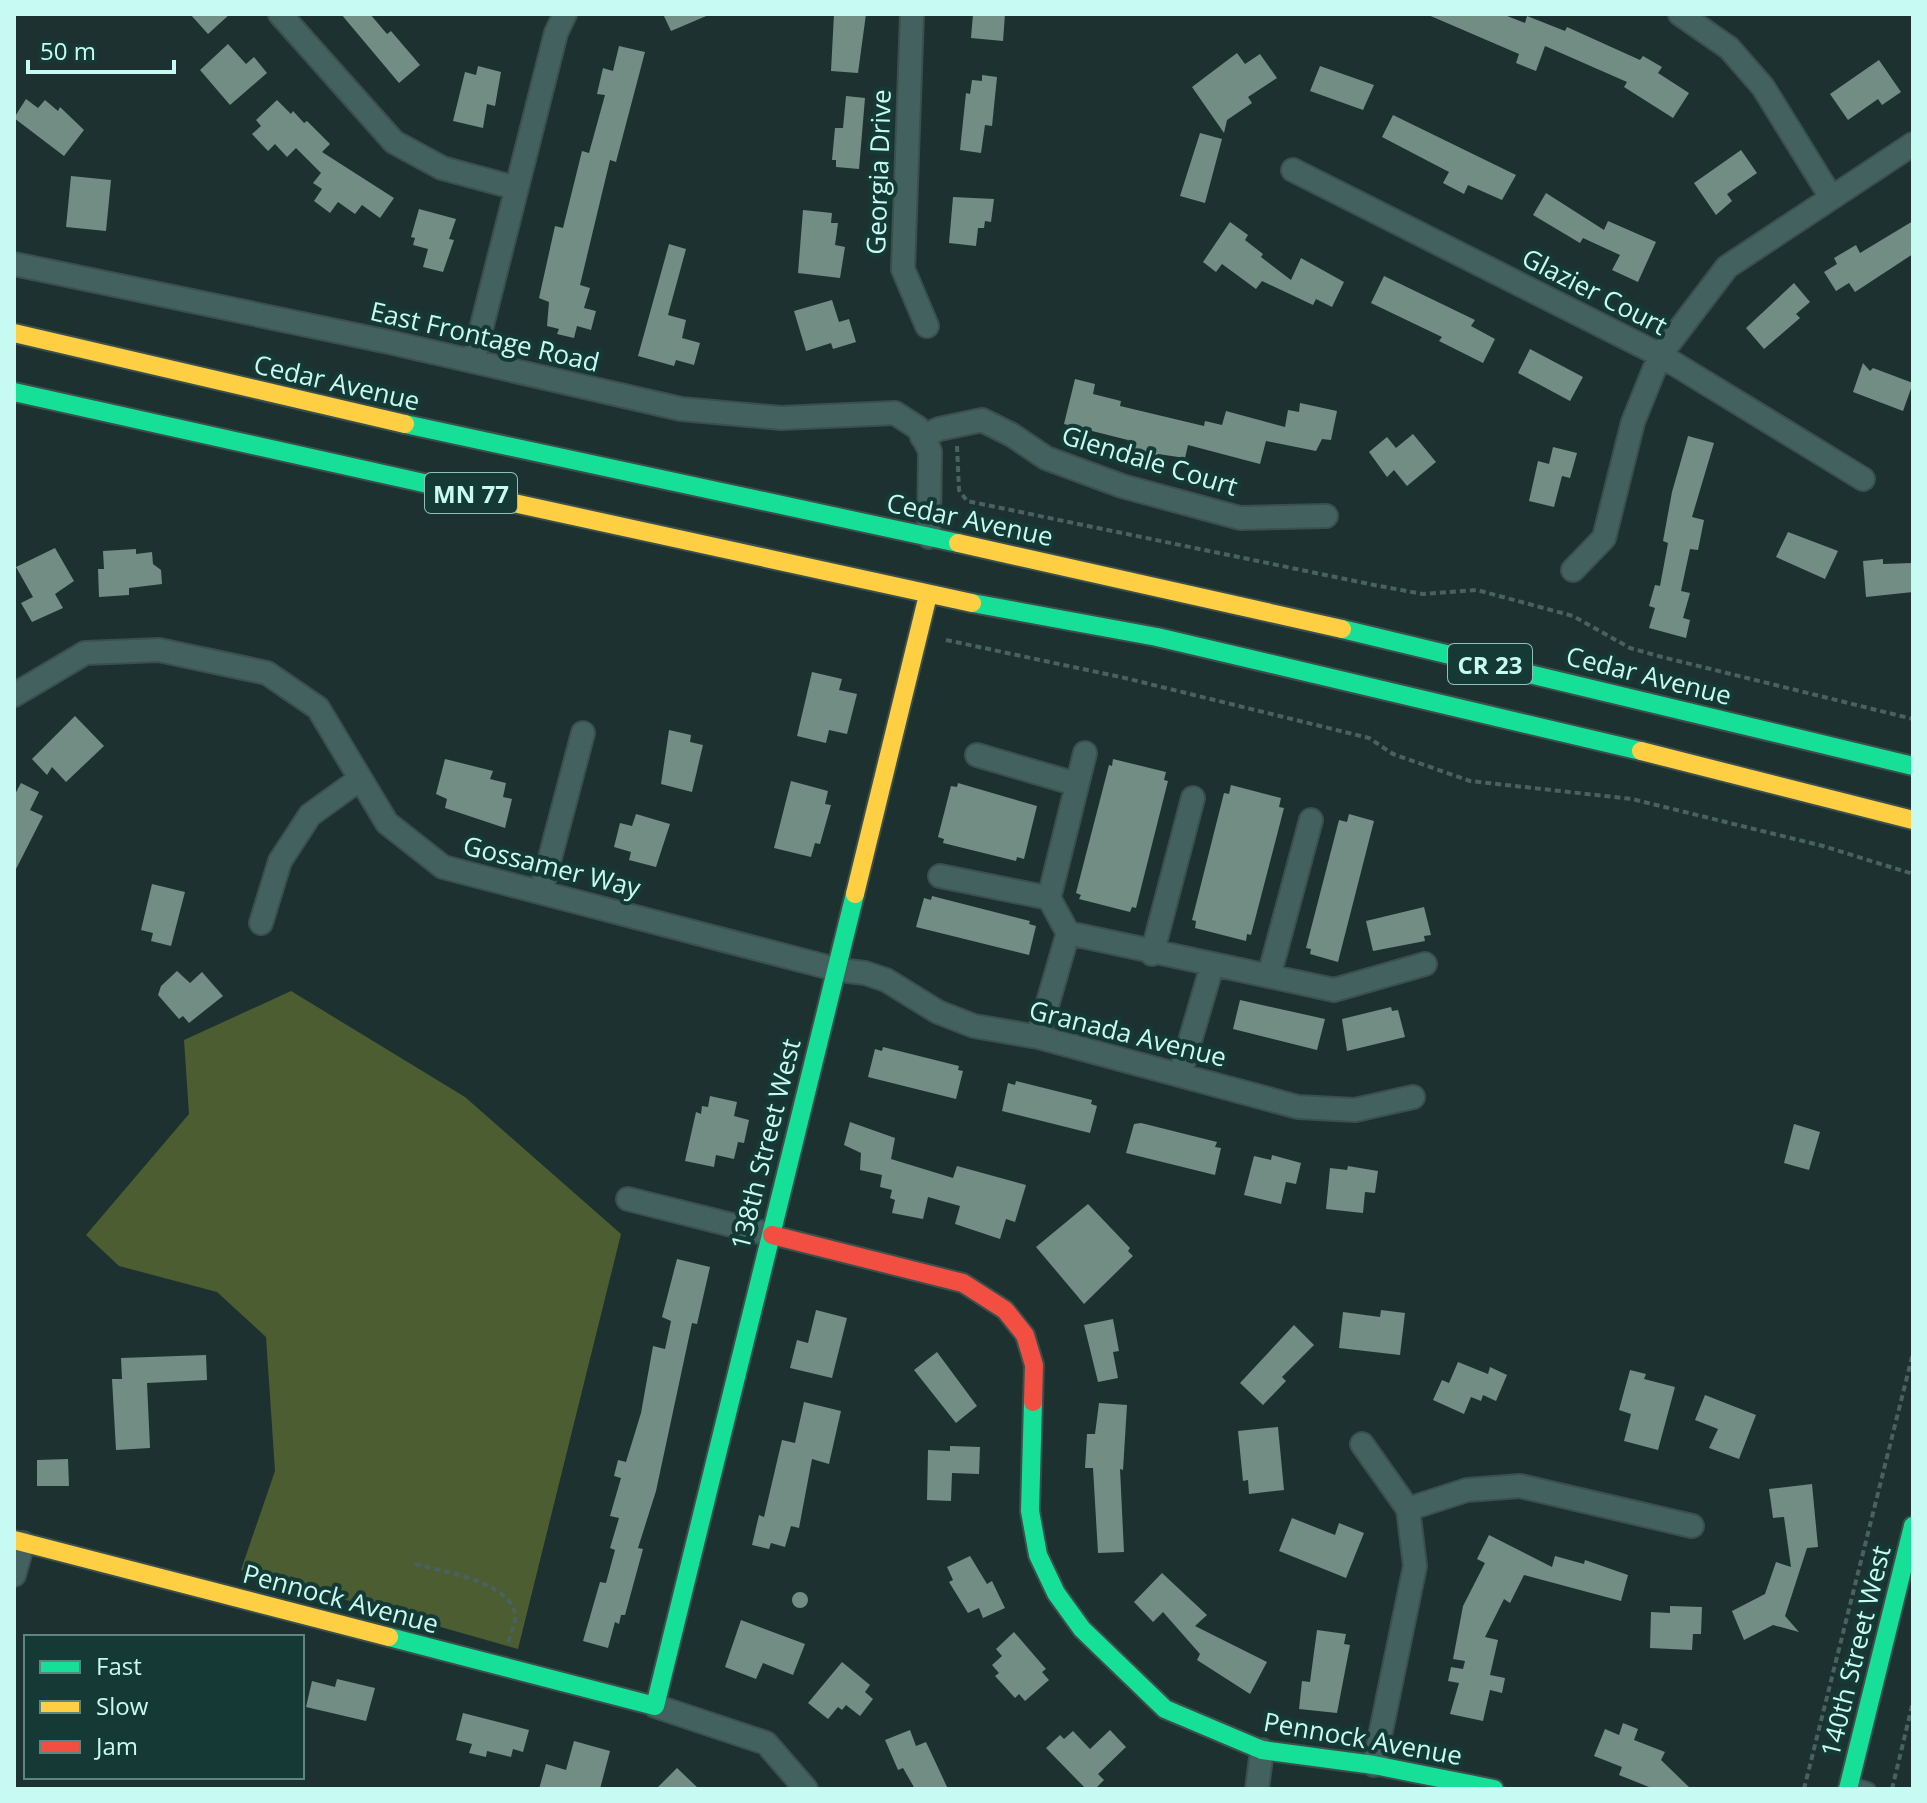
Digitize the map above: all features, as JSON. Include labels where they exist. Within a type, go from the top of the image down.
[{"type":"main road","name":"Cedar Avenue","points":[[14,333],[310,403],[1177,590],[1913,766]]},
{"type":"main road","name":"MN 77","points":[[14,392],[928,595]]},
{"type":"main road","name":"CR 23","points":[[928,595],[1217,651],[1559,730],[1913,820]]},
{"type":"main road","name":"138th Street West","points":[[655,1706],[839,970],[928,595]]},
{"type":"main road","name":"Pennock Avenue","points":[[772,1235],[963,1283],[1005,1310],[1025,1335],[1034,1365],[1030,1511],[1038,1555],[1056,1593],[1082,1629],[1165,1709],[1262,1750],[1374,1765],[1494,1789]]},
{"type":"main road","name":"140th Street West","points":[[1849,1786],[1913,1526]]},
{"type":"main road","name":"Pennock Avenue","points":[[19,1542],[655,1706]]},
{"type":"street","points":[[280,14],[394,142],[442,168],[516,188]]},
{"type":"street","points":[[473,361],[556,33],[565,14]]},
{"type":"street","name":"Georgia Drive","points":[[912,14],[903,269],[927,326]]},
{"type":"street","points":[[1680,14],[1729,48],[1763,87],[1831,197]]},
{"type":"street","points":[[1573,570],[1604,538],[1633,422],[1660,355],[1727,267],[1913,144]]},
{"type":"street","name":"Glazier Court","points":[[1293,170],[1660,355],[1863,479]]},
{"type":"street","name":"East Frontage Road","points":[[14,264],[473,361],[681,409],[781,418],[895,413],[918,428],[926,444]]},
{"type":"street","name":"Glendale Court","points":[[926,444],[956,426],[982,420],[1012,435],[1046,458],[1122,486],[1240,518],[1326,516]]},
{"type":"street","points":[[926,444],[929,537]]},
{"type":"street","name":"Gossamer Way","points":[[14,695],[85,653],[159,650],[267,673],[318,708],[387,823],[443,867],[839,970]]},
{"type":"street","points":[[541,892],[583,733]]},
{"type":"street","points":[[1038,1037],[1068,933],[1049,898],[1085,753]]},
{"type":"street","points":[[977,755],[1076,784]]},
{"type":"street","points":[[261,923],[280,861],[310,815],[360,779]]},
{"type":"street","points":[[1152,954],[1193,798]]},
{"type":"street","points":[[1269,976],[1311,820]]},
{"type":"street","points":[[940,876],[1049,898]]},
{"type":"street","points":[[1068,933],[1152,954],[1334,990],[1425,964]]},
{"type":"street","points":[[1180,1075],[1212,966]]},
{"type":"street","name":"Granada Avenue","points":[[839,970],[865,973],[886,980],[956,1020],[1038,1037],[1317,1110],[1355,1110],[1413,1097]]},
{"type":"street","points":[[628,1199],[772,1235]]},
{"type":"street","points":[[1362,1444],[1408,1509],[1415,1566],[1374,1765]]},
{"type":"street","points":[[1408,1509],[1467,1490],[1520,1486],[1692,1526]]},
{"type":"street","points":[[14,1575],[19,1542]]},
{"type":"street","points":[[655,1706],[766,1743],[806,1789]]},
{"type":"street","points":[[1257,1789],[1262,1750]]},
{"type":"lane","points":[[1849,1786],[1869,1789]]},
{"type":"path","points":[[956,426],[959,490],[967,501],[1423,594],[1477,590],[1573,616],[1630,648],[1913,719]]},
{"type":"path","points":[[946,640],[1125,678],[1369,738],[1393,754],[1480,784],[1587,792],[1632,799],[1823,846],[1913,874]]},
{"type":"path","points":[[1804,1789],[1913,1353]]},
{"type":"path","points":[[415,1564],[491,1586],[510,1601],[516,1617],[508,1646]]},
{"type":"path","points":[[1892,1789],[1913,1702]]},
{"type":"green space","points":[[291,991],[465,1097],[621,1234],[518,1649],[241,1570],[275,1471],[266,1337],[217,1292],[119,1266],[86,1235],[189,1114],[184,1040]]},
{"type":"building","points":[[190,14],[230,14],[208,34]]},
{"type":"building","points":[[341,14],[370,14],[387,34],[391,31],[420,65],[399,83]]},
{"type":"building","points":[[663,14],[711,14],[671,31]]},
{"type":"building","points":[[834,14],[866,14],[858,73],[831,71]]},
{"type":"building","points":[[973,14],[1005,14],[1003,41],[971,38]]},
{"type":"building","points":[[1426,14],[1502,14],[1525,23],[1527,16],[1565,31],[1567,27],[1640,60],[1643,56],[1662,67],[1658,73],[1689,93],[1673,118],[1624,87],[1627,82],[1545,46],[1536,71],[1516,63],[1519,54]]},
{"type":"building","points":[[228,44],[246,64],[254,57],[267,73],[230,105],[200,70]]},
{"type":"building","points":[[619,46],[645,52],[616,162],[610,160],[580,285],[590,288],[584,308],[596,311],[591,330],[577,326],[574,338],[557,334],[559,329],[547,326],[549,302],[539,298],[555,226],[563,228],[582,151],[589,153],[605,95],[597,94],[603,68],[613,71]]},
{"type":"building","points":[[1237,53],[1245,64],[1260,54],[1277,78],[1248,97],[1252,103],[1227,120],[1224,133],[1192,87]]},
{"type":"building","points":[[1879,60],[1901,92],[1882,105],[1878,99],[1848,120],[1830,94]]},
{"type":"building","points":[[478,66],[501,72],[495,106],[487,104],[483,128],[453,121],[465,72],[476,75]]},
{"type":"building","points":[[1320,66],[1374,85],[1363,110],[1310,91]]},
{"type":"building","points":[[982,75],[997,77],[992,126],[985,125],[981,153],[960,150],[966,93],[970,94],[972,80],[982,81]]},
{"type":"building","points":[[846,96],[865,98],[859,169],[836,167],[836,160],[832,160],[835,128],[843,128]]},
{"type":"building","points":[[26,99],[38,108],[45,100],[58,111],[60,107],[84,130],[64,156],[14,118]]},
{"type":"building","points":[[277,100],[291,114],[293,111],[304,123],[307,121],[330,144],[322,152],[394,198],[380,218],[362,205],[355,214],[338,202],[330,213],[314,201],[322,189],[313,183],[321,173],[296,148],[287,157],[275,144],[268,151],[252,134],[261,126],[256,120]]},
{"type":"building","points":[[1393,115],[1516,175],[1502,200],[1468,185],[1464,194],[1443,183],[1449,172],[1382,137]]},
{"type":"building","points":[[1200,133],[1222,139],[1205,203],[1180,196]]},
{"type":"building","points":[[1741,150],[1757,173],[1727,194],[1732,201],[1716,215],[1694,183]]},
{"type":"building","points":[[71,176],[111,180],[106,231],[66,227]]},
{"type":"building","points":[[1546,193],[1604,230],[1608,221],[1656,242],[1638,282],[1612,270],[1620,255],[1583,238],[1580,243],[1533,215]]},
{"type":"building","points":[[953,197],[994,199],[991,222],[985,221],[984,228],[978,228],[976,246],[949,243]]},
{"type":"building","points":[[419,209],[456,219],[449,239],[454,240],[443,272],[423,267],[428,249],[413,245],[415,238],[411,237]]},
{"type":"building","points":[[803,210],[832,213],[831,223],[838,223],[835,245],[845,247],[840,278],[798,273]]},
{"type":"building","points":[[1913,221],[1913,254],[1855,292],[1849,283],[1836,291],[1824,272],[1837,264],[1834,258],[1856,245],[1860,253]]},
{"type":"building","points":[[1230,222],[1248,235],[1245,240],[1263,254],[1261,257],[1291,280],[1301,258],[1344,282],[1332,307],[1316,299],[1313,305],[1262,281],[1256,289],[1222,264],[1216,272],[1203,262]]},
{"type":"building","points":[[669,244],[686,249],[668,315],[686,320],[682,338],[700,343],[694,365],[676,360],[674,366],[638,356]]},
{"type":"building","points":[[1384,276],[1475,320],[1471,326],[1495,339],[1483,363],[1439,341],[1442,337],[1371,303]]},
{"type":"building","points":[[1794,283],[1810,302],[1796,314],[1800,318],[1764,349],[1746,328]]},
{"type":"building","points":[[832,300],[839,322],[849,319],[856,342],[833,349],[831,343],[806,351],[794,311]]},
{"type":"building","points":[[1530,349],[1583,377],[1570,401],[1518,373]]},
{"type":"building","points":[[1863,363],[1870,371],[1873,368],[1913,383],[1903,411],[1853,392]]},
{"type":"building","points":[[1075,379],[1095,384],[1093,394],[1121,401],[1120,406],[1204,426],[1205,421],[1222,425],[1226,411],[1285,427],[1288,410],[1299,412],[1300,403],[1337,411],[1331,440],[1322,439],[1316,451],[1266,441],[1260,464],[1188,445],[1185,458],[1158,454],[1157,457],[1126,447],[1128,440],[1064,424]]},
{"type":"building","points":[[1413,434],[1436,462],[1407,486],[1394,470],[1387,477],[1369,452],[1387,437],[1396,448]]},
{"type":"building","points":[[1688,436],[1714,443],[1692,517],[1704,520],[1698,550],[1690,549],[1681,591],[1690,593],[1683,618],[1690,620],[1686,638],[1649,628],[1655,608],[1649,606],[1655,585],[1660,586],[1668,543],[1663,541],[1672,492]]},
{"type":"building","points":[[1553,447],[1577,453],[1570,478],[1562,476],[1554,507],[1529,501],[1538,461],[1549,464]]},
{"type":"building","points":[[1788,532],[1838,551],[1825,579],[1776,557]]},
{"type":"building","points":[[55,548],[74,581],[55,594],[63,608],[32,622],[21,603],[33,597],[16,567]]},
{"type":"building","points":[[136,549],[136,554],[152,552],[153,564],[161,570],[162,584],[129,588],[129,595],[99,597],[98,569],[104,569],[103,551]]},
{"type":"building","points":[[1883,559],[1883,564],[1913,563],[1913,592],[1866,597],[1863,561]]},
{"type":"building","points":[[812,672],[842,679],[839,690],[857,694],[847,734],[829,730],[826,743],[797,736]]},
{"type":"building","points":[[75,716],[104,746],[66,782],[52,767],[47,775],[32,759]]},
{"type":"building","points":[[669,730],[691,735],[690,742],[703,745],[692,792],[661,784]]},
{"type":"building","points":[[445,759],[493,771],[490,779],[506,783],[503,797],[512,799],[505,828],[445,808],[447,799],[436,794]]},
{"type":"building","points":[[1113,759],[1166,772],[1164,780],[1168,781],[1136,908],[1132,907],[1130,912],[1079,899],[1081,895],[1076,893]]},
{"type":"building","points":[[791,781],[828,791],[825,804],[831,805],[820,844],[815,843],[811,857],[774,848]]},
{"type":"building","points":[[21,783],[39,792],[30,810],[43,816],[14,873],[14,796]]},
{"type":"building","points":[[958,783],[1037,806],[1024,859],[1017,857],[1016,861],[943,843],[944,839],[938,837],[951,786],[957,787]]},
{"type":"building","points":[[1231,785],[1281,798],[1279,807],[1284,808],[1251,935],[1247,934],[1246,941],[1195,928],[1196,921],[1192,920],[1224,793],[1229,794]]},
{"type":"building","points":[[636,814],[670,824],[656,867],[629,860],[631,852],[614,847],[620,823],[632,826]]},
{"type":"building","points":[[1349,814],[1374,821],[1338,962],[1310,954],[1311,949],[1306,948],[1339,820],[1347,822]]},
{"type":"building","points":[[152,884],[185,892],[171,946],[151,941],[153,933],[141,930]]},
{"type":"building","points":[[932,896],[1030,921],[1029,924],[1036,926],[1029,955],[916,927],[924,898],[931,900]]},
{"type":"building","points":[[1424,907],[1431,935],[1424,936],[1425,941],[1373,951],[1366,921]]},
{"type":"building","points":[[177,971],[190,983],[202,972],[223,996],[189,1023],[183,1016],[179,1019],[158,995],[161,986]]},
{"type":"building","points":[[1240,1000],[1325,1019],[1317,1050],[1233,1029]]},
{"type":"building","points":[[1391,1007],[1392,1011],[1398,1010],[1405,1037],[1347,1051],[1342,1019]]},
{"type":"building","points":[[883,1047],[959,1066],[958,1070],[963,1071],[956,1099],[868,1077],[875,1049],[882,1051]]},
{"type":"building","points":[[1016,1081],[1092,1100],[1091,1104],[1097,1106],[1090,1133],[1002,1111],[1008,1083],[1015,1085]]},
{"type":"building","points":[[710,1096],[737,1102],[734,1116],[749,1120],[744,1143],[738,1142],[734,1159],[716,1155],[714,1167],[685,1161],[696,1112],[701,1114],[702,1106],[708,1107]]},
{"type":"building","points":[[850,1122],[895,1138],[891,1159],[953,1178],[957,1166],[1026,1185],[1015,1222],[1006,1219],[1000,1239],[955,1224],[960,1206],[928,1197],[923,1219],[892,1213],[895,1200],[890,1198],[892,1190],[880,1187],[882,1175],[860,1170],[861,1153],[844,1145]]},
{"type":"building","points":[[1141,1123],[1217,1142],[1215,1147],[1221,1148],[1215,1175],[1126,1153],[1134,1124]]},
{"type":"building","points":[[1794,1124],[1820,1132],[1809,1170],[1784,1163]]},
{"type":"building","points":[[1272,1155],[1301,1163],[1296,1184],[1286,1182],[1281,1204],[1244,1195],[1254,1156],[1271,1160]]},
{"type":"building","points":[[1348,1166],[1378,1171],[1375,1193],[1365,1192],[1363,1213],[1326,1209],[1330,1168],[1347,1170]]},
{"type":"building","points":[[1088,1204],[1130,1248],[1128,1251],[1133,1256],[1084,1304],[1036,1247]]},
{"type":"building","points":[[677,1259],[710,1267],[697,1324],[692,1323],[656,1491],[638,1548],[643,1549],[625,1615],[621,1615],[619,1624],[615,1622],[608,1648],[583,1641],[600,1582],[606,1583],[615,1550],[610,1548],[619,1518],[610,1516],[621,1478],[614,1476],[618,1460],[626,1462],[641,1413],[653,1346],[665,1349],[671,1321],[662,1317]]},
{"type":"building","points":[[816,1310],[847,1318],[832,1378],[790,1368],[797,1340],[808,1343]]},
{"type":"building","points":[[1381,1310],[1405,1313],[1400,1355],[1339,1348],[1343,1312],[1380,1317]]},
{"type":"building","points":[[1113,1319],[1119,1351],[1113,1352],[1118,1378],[1098,1382],[1084,1325]]},
{"type":"building","points":[[1294,1325],[1314,1345],[1282,1377],[1286,1381],[1263,1405],[1240,1383]]},
{"type":"building","points":[[937,1352],[977,1406],[956,1423],[914,1370]]},
{"type":"building","points":[[206,1355],[207,1380],[147,1383],[150,1448],[116,1450],[112,1379],[122,1379],[121,1358]]},
{"type":"building","points":[[1458,1362],[1488,1374],[1490,1367],[1507,1375],[1496,1401],[1483,1395],[1481,1401],[1471,1397],[1464,1414],[1433,1400],[1442,1380],[1449,1383]]},
{"type":"building","points":[[1630,1370],[1646,1374],[1644,1379],[1675,1387],[1658,1450],[1624,1441],[1631,1414],[1619,1410]]},
{"type":"building","points":[[1705,1395],[1756,1415],[1739,1459],[1709,1448],[1718,1429],[1695,1420]]},
{"type":"building","points":[[804,1402],[841,1411],[829,1464],[812,1459],[799,1528],[791,1526],[785,1547],[771,1543],[769,1549],[752,1545],[759,1515],[764,1517],[782,1440],[795,1443]]},
{"type":"building","points":[[1099,1403],[1127,1405],[1123,1470],[1120,1469],[1124,1552],[1098,1553],[1093,1468],[1085,1468],[1087,1434],[1095,1434]]},
{"type":"building","points":[[1278,1427],[1284,1490],[1249,1494],[1248,1480],[1243,1481],[1238,1431]]},
{"type":"building","points":[[950,1446],[980,1447],[979,1474],[952,1473],[951,1501],[927,1500],[928,1450],[950,1451]]},
{"type":"building","points":[[68,1459],[69,1486],[37,1486],[37,1460]]},
{"type":"building","points":[[1812,1484],[1818,1547],[1807,1548],[1785,1616],[1799,1632],[1773,1625],[1744,1640],[1732,1611],[1765,1594],[1776,1562],[1791,1567],[1784,1517],[1773,1518],[1769,1489]]},
{"type":"building","points":[[1292,1518],[1335,1535],[1339,1523],[1364,1533],[1346,1578],[1279,1551]]},
{"type":"building","points":[[1489,1535],[1552,1567],[1555,1556],[1584,1564],[1585,1560],[1628,1575],[1621,1601],[1524,1575],[1510,1603],[1504,1599],[1485,1637],[1498,1640],[1490,1675],[1505,1678],[1502,1693],[1490,1690],[1483,1721],[1450,1714],[1459,1683],[1448,1681],[1451,1667],[1463,1669],[1465,1661],[1453,1659],[1463,1606],[1485,1563],[1477,1559]]},
{"type":"building","points":[[970,1556],[987,1584],[992,1581],[1005,1608],[983,1618],[979,1608],[968,1613],[949,1582],[953,1580],[947,1567]]},
{"type":"building","points":[[1162,1573],[1207,1615],[1195,1626],[1267,1662],[1250,1694],[1197,1660],[1200,1654],[1163,1612],[1153,1622],[1134,1602]]},
{"type":"building","points":[[797,1592],[803,1592],[808,1600],[806,1606],[797,1608],[792,1603],[792,1597]]},
{"type":"building","points":[[1670,1606],[1702,1607],[1701,1634],[1693,1634],[1692,1650],[1650,1648],[1651,1612],[1670,1613]]},
{"type":"building","points":[[741,1620],[805,1644],[793,1675],[763,1663],[756,1679],[725,1667]]},
{"type":"building","points":[[1317,1630],[1346,1634],[1344,1644],[1350,1645],[1337,1713],[1299,1709],[1302,1681],[1310,1682]]},
{"type":"building","points":[[1014,1632],[1046,1669],[1042,1672],[1049,1680],[1025,1701],[1019,1694],[1015,1698],[995,1676],[999,1673],[992,1665],[1002,1656],[996,1649]]},
{"type":"building","points":[[842,1662],[870,1685],[865,1692],[873,1699],[860,1716],[846,1705],[842,1710],[838,1707],[828,1719],[808,1703]]},
{"type":"building","points":[[337,1679],[375,1688],[366,1721],[306,1707],[312,1681],[335,1687]]},
{"type":"building","points":[[463,1713],[529,1730],[523,1752],[513,1749],[511,1757],[487,1751],[486,1757],[469,1753],[472,1744],[456,1740]]},
{"type":"building","points":[[1623,1723],[1638,1729],[1634,1740],[1665,1752],[1661,1760],[1691,1789],[1654,1789],[1619,1775],[1622,1767],[1594,1756],[1605,1729],[1619,1735]]},
{"type":"building","points":[[910,1730],[916,1746],[926,1742],[948,1789],[915,1789],[903,1768],[898,1770],[885,1740]]},
{"type":"building","points":[[1110,1730],[1126,1747],[1098,1774],[1104,1780],[1095,1789],[1086,1789],[1046,1748],[1060,1735],[1064,1739],[1073,1731],[1090,1749]]},
{"type":"building","points":[[574,1741],[610,1751],[600,1789],[539,1789],[546,1764],[566,1770]]},
{"type":"building","points":[[677,1768],[699,1789],[656,1789]]},
{"type":"traffic: fast","points":[[14,392],[500,500]]},
{"type":"traffic: fast","points":[[405,424],[958,543]]},
{"type":"traffic: fast","points":[[972,603],[1157,637],[1641,751]]},
{"type":"traffic: fast","points":[[1342,629],[1913,766]]},
{"type":"traffic: fast","points":[[389,1637],[655,1706],[855,894]]},
{"type":"traffic: fast","points":[[1033,1402],[1030,1511],[1038,1555],[1056,1593],[1082,1629],[1165,1709],[1262,1750],[1374,1765],[1494,1789]]},
{"type":"traffic: fast","points":[[1848,1789],[1913,1526]]},
{"type":"traffic: slow","points":[[14,333],[405,424]]},
{"type":"traffic: slow","points":[[500,500],[972,603]]},
{"type":"traffic: slow","points":[[958,543],[1342,629]]},
{"type":"traffic: slow","points":[[855,894],[928,595]]},
{"type":"traffic: slow","points":[[1641,751],[1913,820]]},
{"type":"traffic: slow","points":[[14,1540],[389,1637]]},
{"type":"traffic: jam","points":[[772,1235],[963,1283],[1005,1310],[1025,1335],[1034,1365],[1033,1402]]}]
